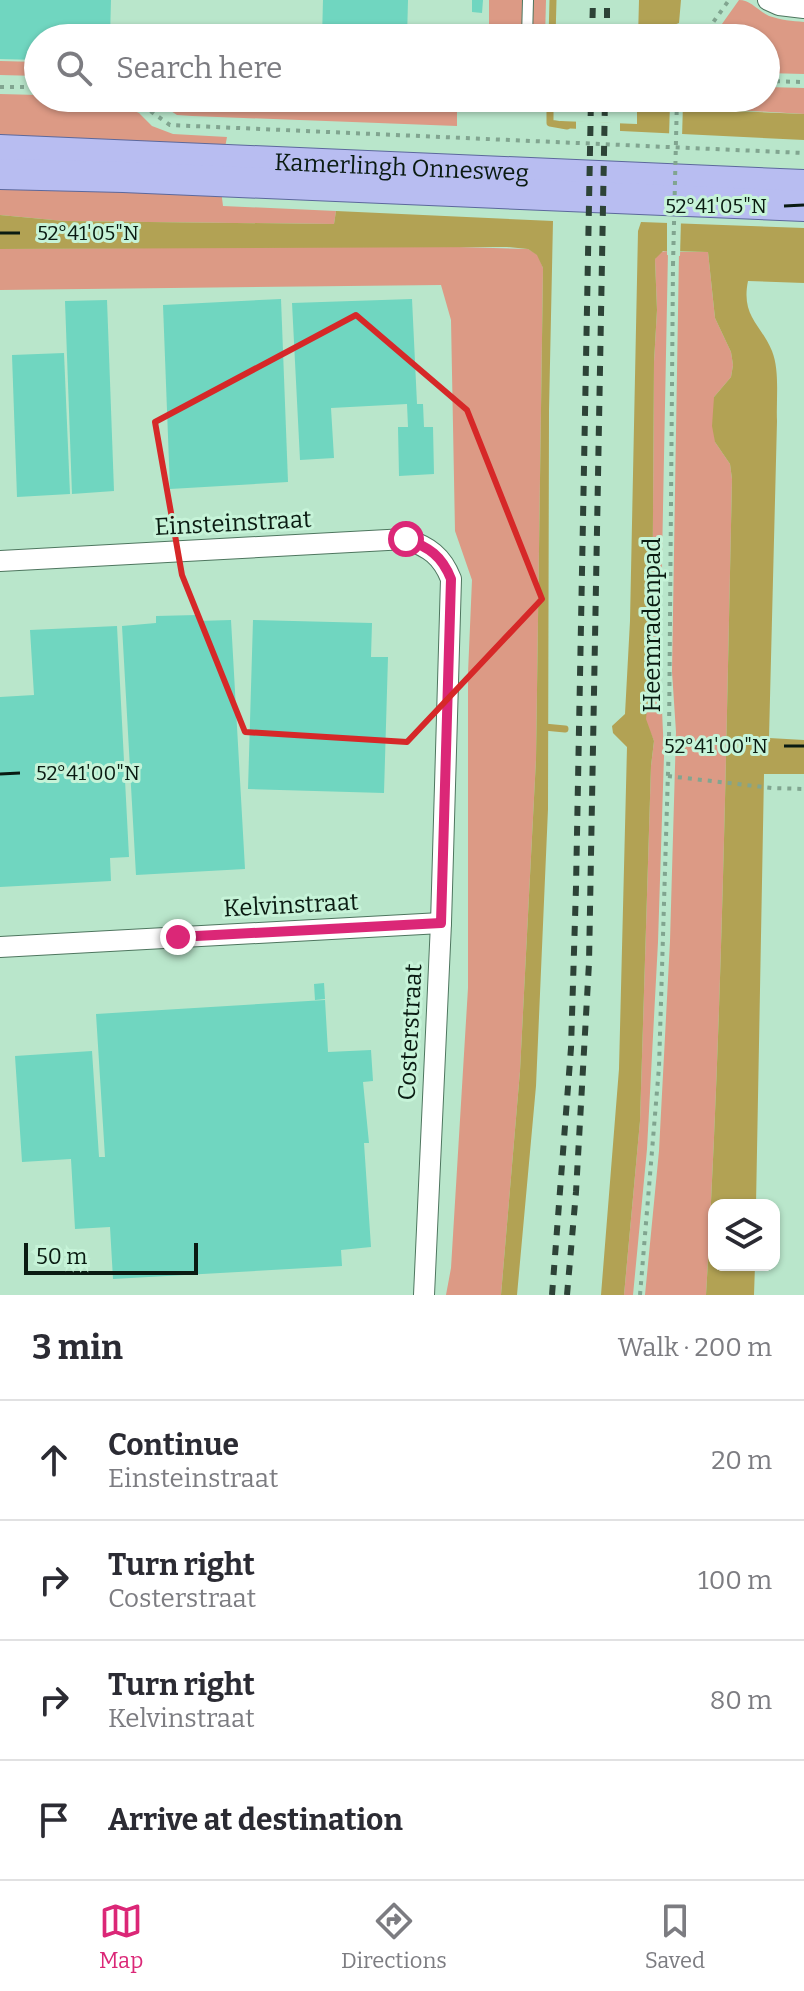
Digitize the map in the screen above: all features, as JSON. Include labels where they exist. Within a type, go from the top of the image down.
[{"type":"main road","name":"Kamerlingh Onnesweg","points":[[0,150],[804,185]]},
{"type":"main road","name":"Kamerlingh Onnesweg","points":[[0,174],[804,206]]},
{"type":"street","points":[[768,0],[779,5],[804,8]]},
{"type":"street","name":"Einsteinstraat","points":[[0,561],[406,539],[432,550],[445,564],[451,579]]},
{"type":"street","name":"Costerstraat","points":[[424,1295],[441,923],[451,579]]},
{"type":"street","name":"Kelvinstraat","points":[[0,947],[441,923]]},
{"type":"lane","points":[[527,24],[528,0]]},
{"type":"path","points":[[712,24],[729,0]]},
{"type":"path","points":[[780,81],[804,82]]},
{"type":"path","points":[[0,87],[24,87]]},
{"type":"path","name":"Kamerlingh Onnesweg","points":[[152,112],[170,125],[804,153]]},
{"type":"path","name":"Heemradenpad","points":[[640,1295],[659,1067],[668,776],[677,112]]},
{"type":"path","points":[[668,776],[804,789]]},
{"type":"highlighted area","points":[[356,315],[467,410],[542,599],[407,742],[245,732],[182,575],[155,422]]},
{"type":"shaded area","points":[[489,0],[546,0],[545,24],[489,24]]},
{"type":"shaded area","points":[[639,0],[681,0],[679,23],[638,24]]},
{"type":"shaded area","points":[[739,0],[769,16],[804,22],[804,74],[780,73],[780,24],[722,24]]},
{"type":"shaded area","points":[[0,61],[24,62],[24,76],[0,75]]},
{"type":"shaded area","points":[[780,87],[804,88],[804,114],[770,112],[780,112]]},
{"type":"shaded area","points":[[0,94],[24,95],[24,112],[137,112],[152,126],[173,134],[227,137],[224,153],[0,142]]},
{"type":"shaded area","points":[[172,112],[457,112],[457,126],[177,115]]},
{"type":"shaded area","points":[[637,112],[804,114],[804,140],[560,128],[560,121],[637,124]]},
{"type":"shaded area","points":[[0,181],[221,190],[223,206],[336,211],[334,224],[64,221],[0,215]]},
{"type":"shaded area","points":[[336,211],[553,221],[548,809],[536,1086],[517,1295],[501,1295],[520,1071],[536,759],[543,268],[537,255],[528,249],[507,247],[0,249],[0,215],[64,221],[334,224]]},
{"type":"shaded area","points":[[641,222],[804,228],[804,283],[748,281],[747,303],[772,351],[777,376],[769,738],[804,740],[804,774],[764,774],[756,1199],[711,1199],[720,989],[732,479],[730,464],[715,442],[712,426],[714,397],[731,377],[733,365],[731,352],[715,318],[708,252],[663,251],[655,259],[652,664],[646,719],[654,741],[640,1121],[624,1295],[601,1295],[619,1069],[627,747],[613,733],[612,726],[625,714],[630,621],[638,231]]},
{"type":"shaded area","points":[[425,246],[528,249],[538,255],[543,268],[536,759],[520,1071],[501,1295],[446,1295],[451,1268],[468,988],[468,673],[472,580],[455,531],[451,320],[441,285],[0,290],[0,249]]},
{"type":"shaded area","points":[[668,251],[660,663],[664,756],[658,942],[647,1149],[633,1295],[624,1295],[640,1121],[654,741],[645,720],[652,664],[655,259],[659,252]]},
{"type":"shaded area","points":[[679,252],[708,252],[715,318],[731,352],[733,365],[731,377],[714,397],[715,442],[730,464],[732,479],[720,989],[706,1295],[645,1295],[659,1151],[670,941],[676,732],[672,672]]},
{"type":"shaded area","points":[[708,1254],[708,1271],[755,1271],[754,1295],[706,1295]]},
{"type":"pier","points":[[670,112],[683,112],[682,138],[669,137]]},
{"type":"pier","points":[[576,121],[620,123],[620,135],[576,133]]},
{"type":"pier","points":[[667,220],[681,220],[680,256],[667,255]]},
{"type":"building","points":[[0,0],[111,0],[110,24],[24,24],[24,60],[0,59]]},
{"type":"building","points":[[323,0],[408,0],[407,24],[322,24]]},
{"type":"building","points":[[472,0],[483,0],[482,13],[472,12]]},
{"type":"building","points":[[281,299],[288,482],[170,489],[163,305]]},
{"type":"building","points":[[412,299],[417,404],[423,404],[424,427],[433,427],[434,474],[399,476],[398,427],[408,427],[407,404],[331,408],[334,458],[300,460],[292,303]]},
{"type":"building","points":[[107,300],[114,491],[72,494],[65,301]]},
{"type":"building","points":[[64,353],[70,494],[17,497],[12,355]]},
{"type":"building","points":[[197,615],[197,621],[231,620],[245,869],[136,875],[122,626],[156,623],[156,616]]},
{"type":"building","points":[[253,620],[372,623],[371,657],[388,657],[384,793],[248,789]]},
{"type":"building","points":[[117,626],[129,857],[110,858],[111,881],[0,887],[0,697],[34,695],[30,630]]},
{"type":"building","points":[[324,983],[325,999],[315,1000],[314,984]]},
{"type":"building","points":[[325,1000],[328,1052],[371,1050],[373,1081],[363,1082],[369,1143],[364,1143],[371,1247],[341,1250],[342,1266],[113,1279],[110,1227],[75,1229],[71,1159],[22,1162],[15,1056],[92,1051],[99,1157],[105,1157],[96,1014]]},
{"type":"waterway","points":[[552,24],[553,0]]},
{"type":"waterway","points":[[550,112],[550,123],[567,126]]},
{"type":"waterway","points":[[544,727],[565,729]]},
{"type":"railway","points":[[592,24],[593,0]]},
{"type":"railway","points":[[607,0],[607,24]]},
{"type":"railway","points":[[552,1295],[571,1048],[591,112]]},
{"type":"railway","points":[[567,1295],[589,963],[605,112]]},
{"type":"route","points":[[178,937],[441,923],[451,579],[445,564],[432,550],[406,539]]}]
